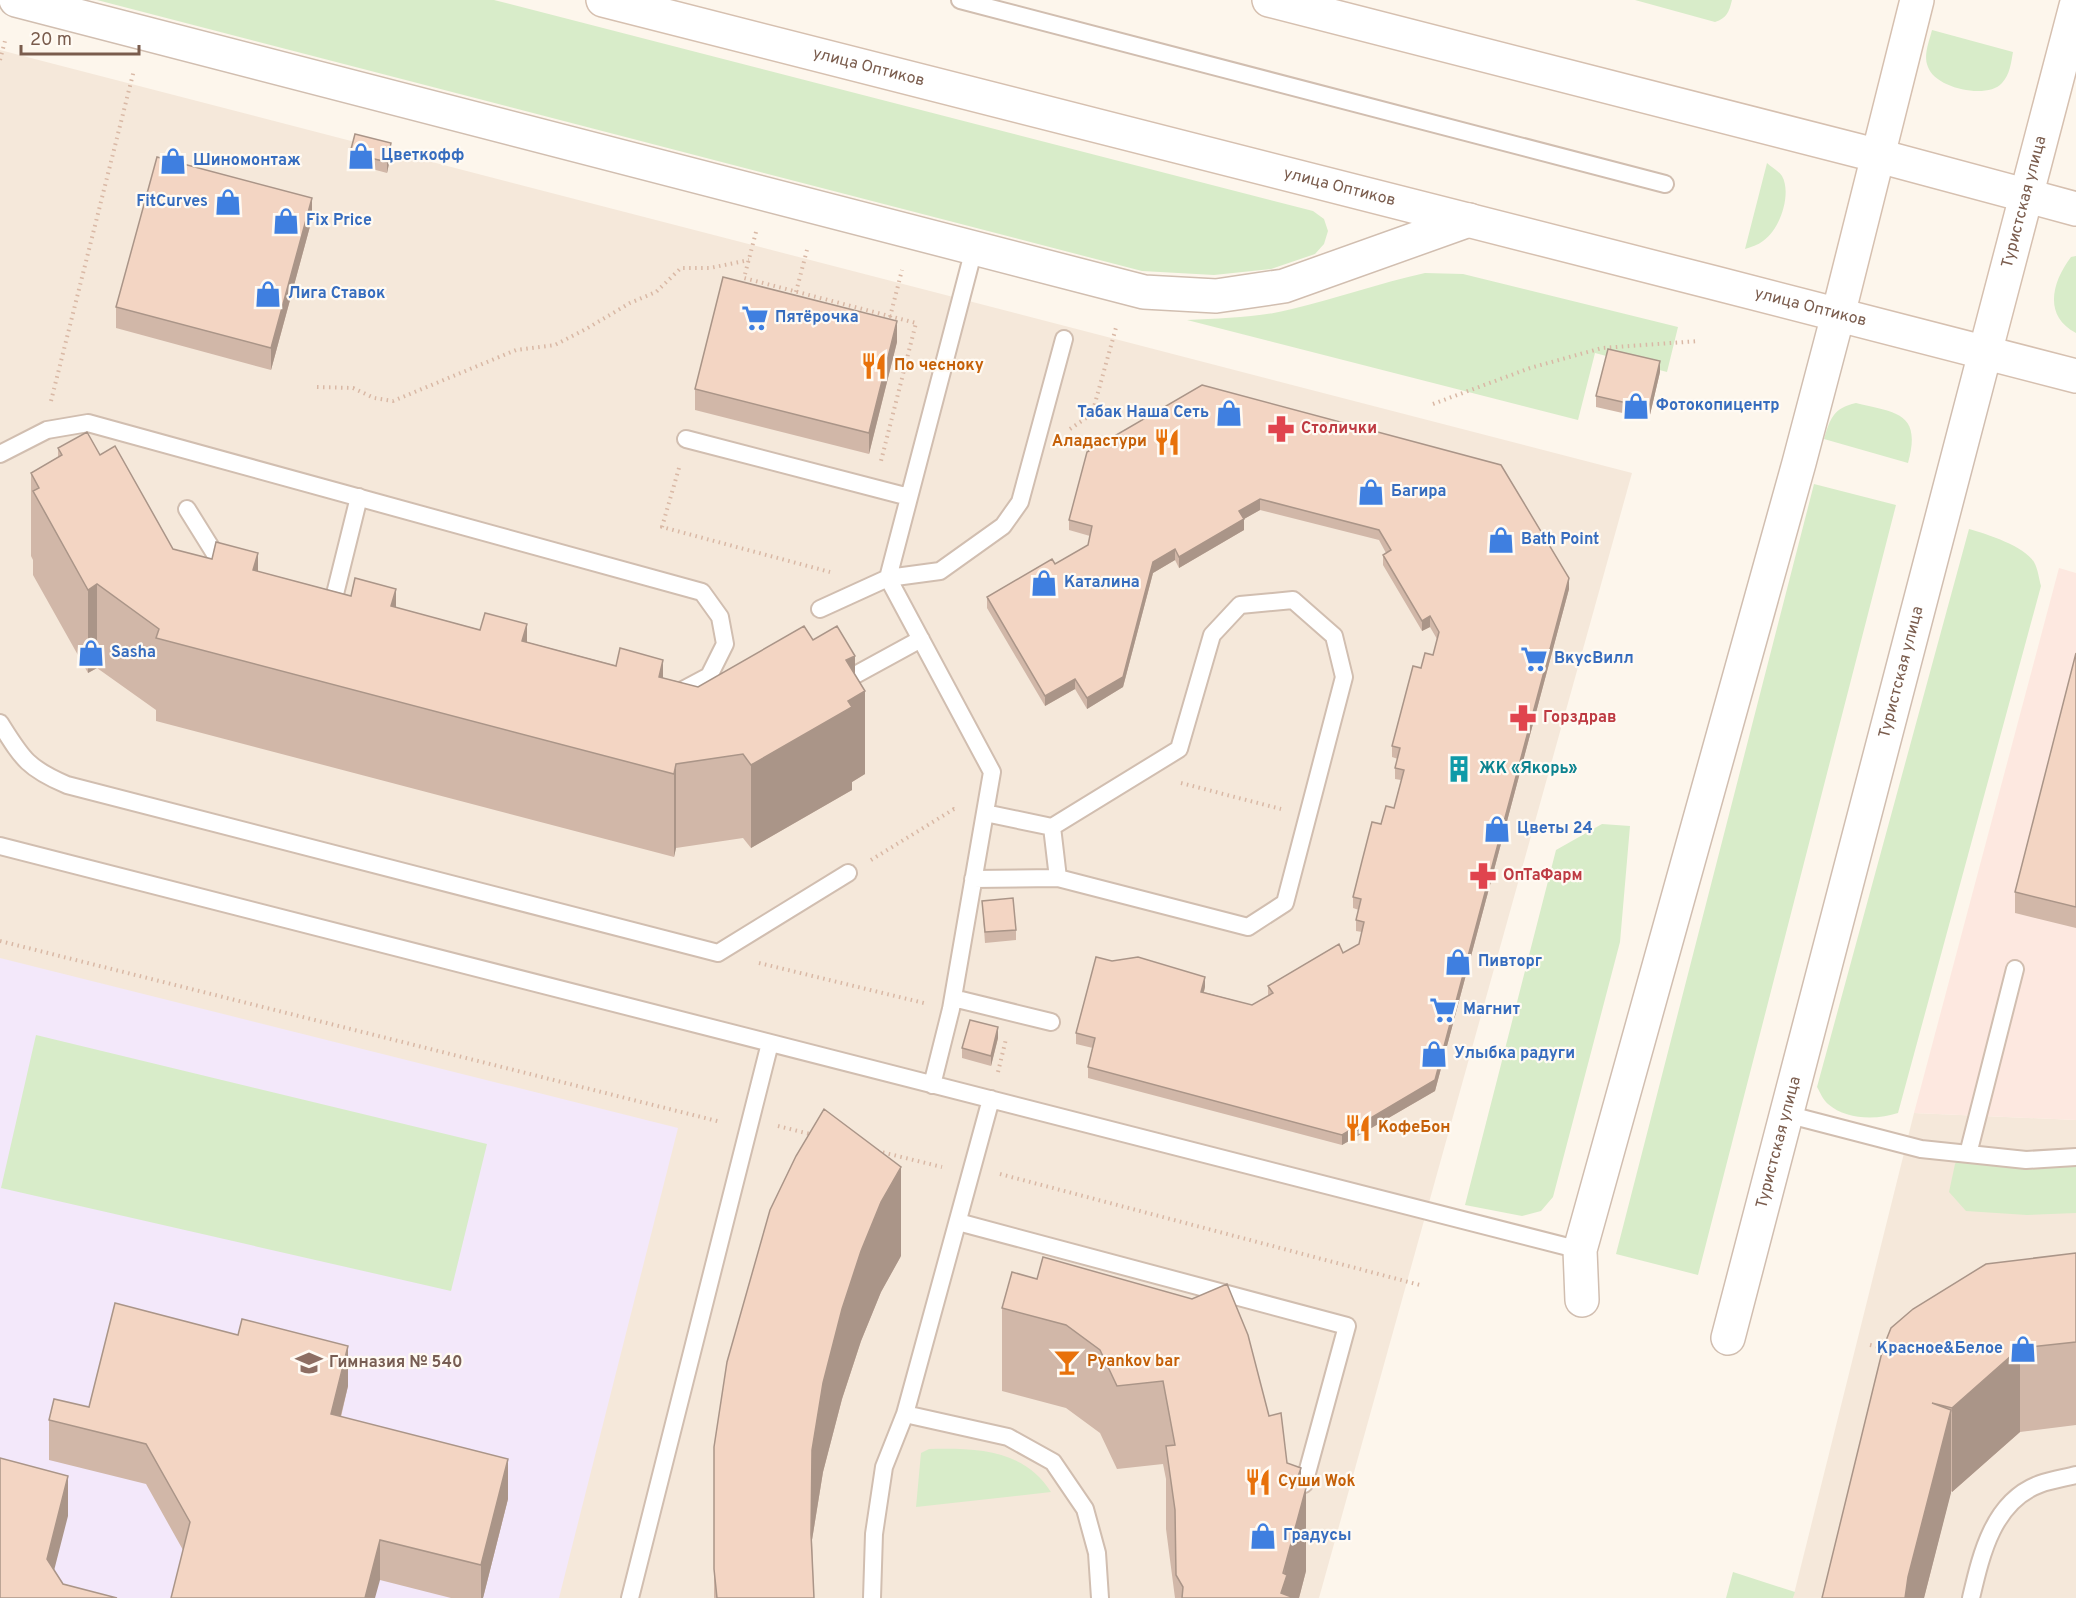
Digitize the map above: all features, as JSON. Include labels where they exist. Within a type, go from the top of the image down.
[{"type":"street","points":[[16,0],[1144,292],[1216,296],[1284,286],[1469,220]]},
{"type":"street","name":"улица Оптиков","points":[[603,0],[2076,376]]},
{"type":"street","points":[[1269,0],[1879,156],[2076,209]]},
{"type":"street","points":[[1582,1300],[1580,1250],[1799,463],[1917,0]]},
{"type":"street","name":"Туристская улица","points":[[1728,1338],[2076,6]]},
{"type":"lane","points":[[960,0],[1665,184]]},
{"type":"lane","points":[[881,581],[909,497],[974,249]]},
{"type":"lane","points":[[820,609],[881,581],[940,571],[1003,526],[1020,502],[1064,339]]},
{"type":"lane","points":[[0,454],[47,430],[88,423],[702,592],[720,617],[724,644],[709,676],[679,692],[656,686]]},
{"type":"lane","points":[[686,440],[909,497]]},
{"type":"lane","points":[[333,602],[359,497]]},
{"type":"lane","points":[[187,509],[229,576],[241,579]]},
{"type":"lane","points":[[881,581],[921,639],[992,772],[952,1003],[932,1085]]},
{"type":"lane","points":[[974,879],[1058,878],[1248,927],[1285,903],[1344,677],[1334,636],[1293,600],[1240,605],[1212,635],[1179,749],[1052,827],[985,813]]},
{"type":"lane","points":[[826,691],[921,639]]},
{"type":"lane","points":[[0,723],[23,759],[43,775],[67,785],[718,953],[848,873]]},
{"type":"lane","points":[[1052,827],[1058,878]]},
{"type":"lane","points":[[0,846],[1580,1250]]},
{"type":"lane","points":[[1968,1154],[2015,969]]},
{"type":"lane","points":[[952,1003],[1013,1012],[1051,1022]]},
{"type":"lane","points":[[630,1598],[770,1043]]},
{"type":"lane","points":[[872,1598],[874,1534],[884,1467],[906,1414],[991,1099]]},
{"type":"lane","points":[[1786,1114],[1921,1149],[2026,1160],[2076,1157]]},
{"type":"lane","points":[[958,1222],[1347,1326],[1304,1484]]},
{"type":"lane","points":[[906,1414],[1008,1437],[1053,1462],[1085,1509],[1097,1553],[1100,1598]]},
{"type":"lane","points":[[1971,1598],[1984,1549],[1998,1517],[2015,1499],[2038,1484],[2076,1475]]},
{"type":"path","points":[[0,60],[6,37]]},
{"type":"path","points":[[47,430],[49,408],[134,70]]},
{"type":"path","points":[[756,232],[744,278],[916,323],[874,488]]},
{"type":"path","points":[[796,292],[808,246]]},
{"type":"path","points":[[317,387],[353,388],[374,398],[393,401],[516,350],[555,345],[630,303],[656,292],[681,268],[710,268],[749,260]]},
{"type":"path","points":[[890,317],[902,270]]},
{"type":"path","points":[[1033,453],[1092,414],[1117,324]]},
{"type":"path","points":[[1433,404],[1530,368],[1602,348],[1699,341]]},
{"type":"path","points":[[686,440],[662,527],[881,581]]},
{"type":"path","points":[[1141,772],[1308,816]]},
{"type":"path","points":[[848,873],[933,822]]},
{"type":"path","points":[[0,941],[749,1129],[770,1124],[814,1135]]},
{"type":"path","points":[[718,953],[952,1003]]},
{"type":"path","points":[[991,1099],[1013,1012]]},
{"type":"path","points":[[870,1149],[947,1168],[990,1172],[1420,1285]]},
{"type":"path","points":[[1870,1345],[1892,1350]]},
{"type":"shaded area","points":[[0,50],[1632,473],[1319,1598],[0,1598]]},
{"type":"shaded area","points":[[2059,568],[2076,573],[2076,1120],[1914,1113]]},
{"type":"shaded area","name":"Гимназия № 540","points":[[0,958],[678,1128],[559,1598],[0,1598]]},
{"type":"shaded area","points":[[1914,1113],[2076,1120],[2076,1598],[1793,1598]]},
{"type":"green space","points":[[97,0],[494,0],[1313,211],[1324,219],[1328,231],[1324,244],[1315,254],[1271,269],[1214,275],[1142,271]]},
{"type":"green space","points":[[1635,0],[1732,0],[1727,14],[1715,22]]},
{"type":"green space","points":[[1932,30],[2013,52],[2005,80],[1995,88],[1985,91],[1962,89],[1940,81],[1928,67],[1926,58]]},
{"type":"green space","points":[[1767,163],[1781,174],[1785,184],[1783,211],[1775,229],[1769,236],[1759,244],[1745,249]]},
{"type":"green space","points":[[2076,256],[2076,333],[2059,317],[2054,298],[2064,267],[2071,257]]},
{"type":"green space","points":[[1425,273],[1463,274],[1678,327],[1667,372],[1595,353],[1578,420],[1187,320],[1279,312]]},
{"type":"green space","points":[[1856,403],[1894,413],[1908,424],[1911,446],[1908,463],[1824,439],[1828,426],[1837,411]]},
{"type":"green space","points":[[1814,484],[1896,505],[1698,1275],[1616,1254]]},
{"type":"green space","points":[[1969,529],[2005,541],[2029,556],[2034,562],[2041,586],[1898,1113],[1881,1117],[1853,1116],[1828,1104],[1817,1087]]},
{"type":"green space","points":[[1602,824],[1630,826],[1620,942],[1553,1197],[1541,1211],[1522,1216],[1465,1205],[1556,850]]},
{"type":"green space","points":[[36,1035],[487,1144],[451,1291],[1,1188]]},
{"type":"green space","points":[[1958,1160],[2076,1163],[2076,1213],[2027,1215],[1966,1211],[1949,1192],[1955,1164]]},
{"type":"green space","points":[[929,1449],[981,1451],[1013,1459],[1040,1478],[1051,1492],[916,1507],[921,1453]]},
{"type":"green space","points":[[1733,1572],[1795,1592],[1793,1598],[1726,1598]]},
{"type":"building","points":[[355,134],[391,143],[387,162],[350,153]]},
{"type":"building","points":[[157,157],[312,198],[271,348],[116,307]]},
{"type":"building","points":[[723,277],[897,321],[869,433],[695,389]]},
{"type":"building","points":[[1608,349],[1660,361],[1649,408],[1596,396]]},
{"type":"building","name":"ЖК «Якорь»","points":[[1202,385],[1501,465],[1569,578],[1435,1080],[1342,1135],[1088,1067],[1095,1038],[1076,1033],[1096,957],[1112,961],[1138,957],[1205,977],[1201,992],[1252,1005],[1273,993],[1268,986],[1339,944],[1343,953],[1359,944],[1364,922],[1356,920],[1361,899],[1353,897],[1372,822],[1381,824],[1386,806],[1394,808],[1404,770],[1395,768],[1400,748],[1392,746],[1413,666],[1421,668],[1425,653],[1433,655],[1439,632],[1430,616],[1422,621],[1383,555],[1391,550],[1379,530],[1260,499],[1239,511],[1244,519],[1179,557],[1175,549],[1153,562],[1123,677],[1087,698],[1075,679],[1045,696],[987,597],[1052,559],[1055,564],[1088,545],[1092,526],[1069,520],[1087,452]]},
{"type":"building","points":[[87,432],[100,455],[115,446],[173,549],[212,559],[216,542],[258,553],[253,570],[351,596],[355,578],[396,589],[391,606],[480,630],[485,613],[527,624],[522,641],[616,666],[620,648],[663,660],[659,677],[698,687],[804,626],[813,640],[837,626],[855,656],[846,660],[865,691],[848,701],[852,707],[751,765],[743,754],[676,764],[674,774],[156,638],[159,629],[97,584],[88,590],[33,491],[39,488],[31,473],[62,455],[58,448]]},
{"type":"building","points":[[2076,653],[2076,907],[2015,892]]},
{"type":"building","points":[[1013,898],[1016,930],[985,932],[982,901]]},
{"type":"building","points":[[970,1020],[998,1027],[991,1056],[962,1048]]},
{"type":"building","points":[[824,1109],[901,1167],[881,1202],[861,1251],[842,1309],[823,1383],[812,1450],[811,1534],[814,1598],[717,1598],[714,1569],[714,1447],[727,1362],[770,1210],[796,1156]]},
{"type":"building","points":[[2076,1253],[2076,1342],[2020,1348],[1952,1408],[1932,1403],[1951,1410],[1908,1577],[1905,1598],[1822,1598],[1883,1348],[1891,1328],[1913,1309],[1986,1264]]},
{"type":"building","points":[[1043,1257],[1192,1299],[1227,1284],[1248,1335],[1269,1416],[1281,1413],[1287,1463],[1301,1468],[1295,1485],[1306,1488],[1283,1573],[1287,1575],[1281,1593],[1294,1598],[1182,1598],[1183,1587],[1176,1575],[1175,1510],[1166,1446],[1175,1445],[1163,1381],[1117,1386],[1100,1350],[1066,1325],[1002,1308],[1012,1272],[1037,1279]]},
{"type":"building","points":[[115,1303],[238,1335],[242,1319],[348,1346],[331,1414],[508,1459],[481,1565],[380,1540],[365,1598],[171,1598],[190,1522],[146,1444],[49,1420],[54,1399],[89,1407]]},
{"type":"building","points":[[0,1458],[68,1476],[47,1559],[63,1584],[117,1598],[0,1598]]},
{"type":"place","name":"Цветкофф","points":[[361,156]]},
{"type":"place","name":"Шиномонтаж","points":[[173,161]]},
{"type":"place","name":"FitCurves","points":[[228,202]]},
{"type":"place","name":"Fix Price","points":[[286,221]]},
{"type":"place","name":"Лига Ставок","points":[[268,294]]},
{"type":"place","name":"Пятёрочка","points":[[755,318]]},
{"type":"place","name":"По чесноку","points":[[874,366]]},
{"type":"place","name":"Фотокопицентр","points":[[1636,406]]},
{"type":"place","name":"Табак Наша Сеть","points":[[1229,413]]},
{"type":"place","name":"Столички","points":[[1281,429]]},
{"type":"place","name":"Аладастури","points":[[1167,442]]},
{"type":"place","name":"Багира","points":[[1371,492]]},
{"type":"place","name":"Bath Point","points":[[1501,540]]},
{"type":"place","name":"Каталина","points":[[1044,583]]},
{"type":"place","name":"Sasha","points":[[91,653]]},
{"type":"place","name":"ВкусВилл","points":[[1534,659]]},
{"type":"place","name":"Горздрав","points":[[1523,718]]},
{"type":"place","name":"ЖК «Якорь»","points":[[1459,769]]},
{"type":"place","name":"Цветы 24","points":[[1497,829]]},
{"type":"place","name":"ОпТаФарм","points":[[1483,876]]},
{"type":"place","name":"Пивторг","points":[[1458,962]]},
{"type":"place","name":"Магнит","points":[[1443,1010]]},
{"type":"place","name":"Улыбка радуги","points":[[1434,1054]]},
{"type":"place","name":"КофеБон","points":[[1358,1128]]},
{"type":"place","name":"Красное&Белое","points":[[2023,1349]]},
{"type":"place","name":"Pyankov bar","points":[[1067,1362]]},
{"type":"place","name":"Гимназия № 540","points":[[309,1363]]},
{"type":"place","name":"Суши Wok","points":[[1258,1482]]},
{"type":"place","name":"Градусы","points":[[1263,1536]]}]
